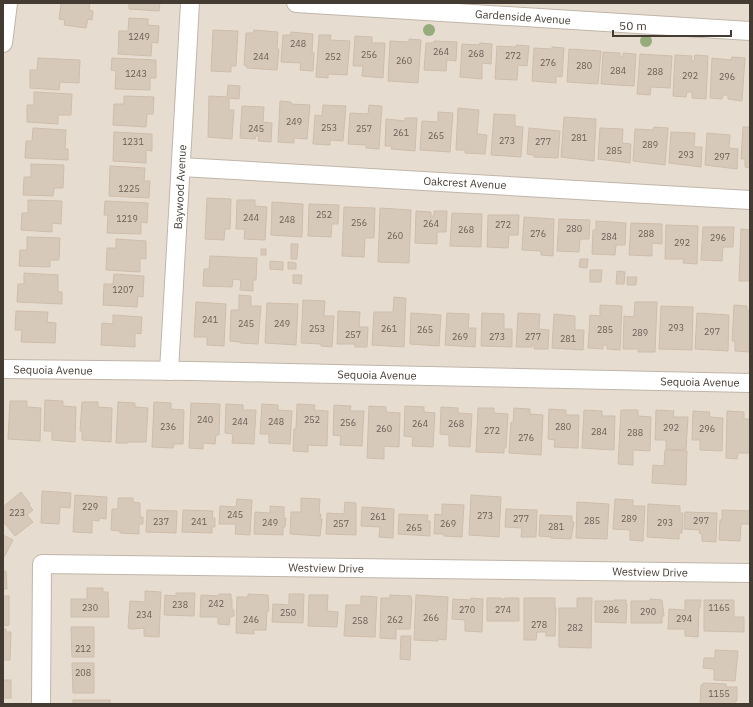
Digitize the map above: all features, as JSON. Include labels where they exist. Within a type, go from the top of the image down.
[{"type":"street","points":[[3,43],[8,3]]},
{"type":"street","name":"Baywood Avenue","points":[[169,371],[190,3]]},
{"type":"street","name":"Gardenside Avenue","points":[[296,3],[750,31]]},
{"type":"street","name":"Oakcrest Avenue","points":[[181,166],[750,200]]},
{"type":"street","name":"Sequoia Avenue","points":[[3,369],[750,383]]},
{"type":"street","name":"Westview Drive","points":[[41,704],[42,564],[750,573]]},
{"type":"shaded area","points":[[3,3],[750,3],[750,704],[3,704]]},
{"type":"building","points":[[61,3],[90,3],[89,10],[93,11],[92,20],[88,19],[86,28],[64,25],[65,20],[59,19]]},
{"type":"building","points":[[129,3],[160,3],[159,11],[129,9]]},
{"type":"building","points":[[129,18],[148,19],[148,25],[159,26],[158,43],[152,42],[151,56],[118,54],[119,31],[128,31]]},
{"type":"building","points":[[213,30],[238,31],[236,66],[231,66],[231,72],[211,71]]},
{"type":"building","points":[[254,30],[278,32],[277,49],[279,49],[277,70],[247,68],[247,66],[244,65],[246,33],[253,33]]},
{"type":"building","points":[[291,32],[313,34],[313,71],[300,70],[301,63],[281,62],[283,35],[291,35]]},
{"type":"building","points":[[319,35],[331,35],[330,40],[350,41],[347,75],[328,74],[328,78],[316,77]]},
{"type":"building","points":[[355,36],[372,37],[372,43],[385,43],[383,78],[362,76],[363,66],[353,66]]},
{"type":"building","points":[[409,39],[421,40],[418,83],[388,81],[390,41],[409,42]]},
{"type":"building","points":[[434,41],[457,42],[456,61],[447,60],[446,71],[424,70],[426,43],[433,43]]},
{"type":"building","points":[[480,43],[492,44],[491,64],[482,63],[482,79],[460,77],[462,44],[479,45]]},
{"type":"building","points":[[516,45],[529,46],[527,66],[518,65],[517,80],[495,79],[497,46],[516,47]]},
{"type":"building","points":[[552,47],[564,48],[562,77],[556,76],[556,83],[532,81],[534,48],[552,49]]},
{"type":"building","points":[[569,49],[601,51],[598,84],[567,82]]},
{"type":"building","points":[[603,52],[620,53],[620,57],[623,57],[623,53],[636,54],[634,86],[601,84]]},
{"type":"building","points":[[640,54],[672,56],[670,88],[651,87],[650,95],[637,94]]},
{"type":"building","points":[[675,55],[692,56],[691,61],[694,61],[695,55],[708,56],[706,99],[692,98],[692,92],[687,92],[686,97],[673,96]]},
{"type":"building","points":[[732,57],[745,58],[742,101],[728,99],[728,95],[723,95],[722,99],[710,98],[712,58],[731,60]]},
{"type":"building","points":[[38,58],[80,60],[79,83],[60,82],[59,90],[30,88],[30,70],[37,70]]},
{"type":"building","points":[[112,58],[156,60],[156,78],[150,78],[150,90],[115,89],[116,71],[111,70]]},
{"type":"building","points":[[228,85],[240,86],[239,99],[229,98],[229,110],[234,110],[232,139],[208,137],[209,96],[227,97]]},
{"type":"building","points":[[34,92],[72,94],[71,115],[58,115],[58,124],[27,122],[27,105],[34,105]]},
{"type":"building","points":[[124,96],[154,97],[153,114],[147,114],[146,127],[113,125],[114,104],[124,104]]},
{"type":"building","points":[[280,101],[291,102],[291,104],[310,105],[307,139],[294,138],[294,143],[278,142]]},
{"type":"building","points":[[323,105],[346,106],[343,141],[330,140],[330,145],[313,144],[315,115],[322,116]]},
{"type":"building","points":[[369,105],[382,106],[379,149],[366,148],[366,145],[348,144],[350,113],[368,114]]},
{"type":"building","points":[[242,106],[264,107],[263,122],[272,123],[271,142],[258,141],[259,136],[256,136],[255,139],[240,138]]},
{"type":"building","points":[[458,108],[479,110],[477,134],[487,135],[485,154],[465,153],[465,150],[456,150]]},
{"type":"building","points":[[438,112],[453,113],[450,152],[420,150],[422,121],[438,122]]},
{"type":"building","points":[[494,114],[515,115],[515,126],[523,127],[521,157],[491,155]]},
{"type":"building","points":[[564,117],[596,119],[594,161],[561,157]]},
{"type":"building","points":[[405,118],[417,118],[415,151],[391,149],[392,146],[385,146],[386,119],[405,121]]},
{"type":"building","points":[[654,127],[668,128],[665,165],[633,161],[635,129],[653,130]]},
{"type":"building","points":[[743,127],[750,127],[750,168],[745,167],[745,159],[741,159]]},
{"type":"building","points":[[33,128],[66,130],[65,149],[68,149],[68,160],[25,158],[26,141],[32,141]]},
{"type":"building","points":[[529,128],[560,131],[558,158],[534,157],[534,155],[527,154]]},
{"type":"building","points":[[600,128],[623,129],[622,143],[631,144],[630,163],[598,159]]},
{"type":"building","points":[[114,132],[152,134],[152,151],[146,150],[146,163],[113,161]]},
{"type":"building","points":[[671,132],[695,133],[694,147],[702,147],[701,167],[669,163]]},
{"type":"building","points":[[707,133],[730,135],[729,148],[738,149],[737,169],[705,165]]},
{"type":"building","points":[[31,164],[64,165],[63,188],[54,188],[53,196],[23,195],[24,177],[31,177]]},
{"type":"building","points":[[110,166],[145,168],[144,181],[150,181],[149,198],[109,196]]},
{"type":"building","points":[[207,198],[231,199],[230,229],[225,229],[224,240],[205,239]]},
{"type":"building","points":[[28,200],[62,201],[61,224],[52,223],[52,232],[21,230],[22,213],[28,213]]},
{"type":"building","points":[[237,200],[255,200],[255,206],[267,207],[265,240],[244,239],[245,229],[236,229]]},
{"type":"building","points":[[105,201],[148,203],[147,223],[141,222],[141,234],[107,233],[108,215],[104,215]]},
{"type":"building","points":[[272,202],[303,204],[302,237],[271,235]]},
{"type":"building","points":[[309,204],[339,205],[338,224],[332,224],[331,237],[308,236]]},
{"type":"building","points":[[344,207],[375,208],[374,238],[365,238],[364,257],[342,256]]},
{"type":"building","points":[[380,208],[411,210],[409,263],[378,262]]},
{"type":"building","points":[[416,211],[431,212],[431,216],[434,216],[434,211],[447,211],[446,232],[437,232],[437,244],[415,243]]},
{"type":"building","points":[[452,213],[482,214],[481,247],[450,246]]},
{"type":"building","points":[[488,215],[519,215],[518,235],[509,235],[508,248],[487,247]]},
{"type":"building","points":[[524,217],[554,219],[553,256],[541,255],[541,251],[522,250]]},
{"type":"building","points":[[559,219],[590,220],[589,239],[580,239],[579,252],[557,251]]},
{"type":"building","points":[[596,221],[626,223],[625,245],[616,245],[615,255],[592,254],[593,230],[596,230]]},
{"type":"building","points":[[631,223],[662,224],[662,244],[652,243],[652,256],[629,255]]},
{"type":"building","points":[[666,225],[698,226],[697,264],[683,263],[684,259],[665,259]]},
{"type":"building","points":[[703,227],[734,227],[733,247],[723,247],[722,261],[701,260]]},
{"type":"building","points":[[741,229],[750,230],[750,281],[739,281]]},
{"type":"building","points":[[27,237],[60,238],[59,260],[50,260],[50,267],[19,266],[20,250],[27,250]]},
{"type":"building","points":[[116,239],[146,241],[146,259],[140,258],[140,272],[106,270],[107,248],[116,248]]},
{"type":"building","points":[[291,244],[298,244],[297,259],[291,259]]},
{"type":"building","points":[[261,249],[266,249],[266,255],[261,255]]},
{"type":"building","points":[[210,256],[257,258],[256,280],[253,280],[253,291],[240,290],[241,280],[233,279],[232,287],[203,286],[204,269],[209,269]]},
{"type":"building","points":[[580,259],[588,259],[587,268],[579,267]]},
{"type":"building","points":[[270,261],[283,262],[283,270],[270,269]]},
{"type":"building","points":[[288,262],[296,263],[296,269],[288,269]]},
{"type":"building","points":[[590,270],[602,270],[601,282],[590,282]]},
{"type":"building","points":[[617,271],[625,272],[624,284],[616,284]]},
{"type":"building","points":[[24,273],[58,275],[58,292],[62,292],[62,304],[17,302],[18,284],[24,284]]},
{"type":"building","points":[[114,274],[144,276],[143,297],[138,296],[137,307],[103,305],[104,284],[113,284]]},
{"type":"building","points":[[293,275],[302,275],[301,284],[293,283]]},
{"type":"building","points":[[627,277],[637,277],[636,285],[627,285]]},
{"type":"building","points":[[239,295],[251,296],[251,306],[261,306],[258,344],[230,341],[231,310],[239,310]]},
{"type":"building","points":[[394,297],[406,298],[404,347],[372,345],[374,312],[393,312]]},
{"type":"building","points":[[303,300],[325,301],[324,316],[334,316],[332,347],[321,346],[321,344],[301,343]]},
{"type":"building","points":[[196,302],[226,304],[224,346],[207,345],[207,337],[194,337]]},
{"type":"building","points":[[635,302],[657,302],[655,352],[638,352],[639,349],[623,349],[624,316],[634,317]]},
{"type":"building","points":[[267,303],[298,304],[296,345],[265,343]]},
{"type":"building","points":[[600,305],[622,306],[620,350],[607,349],[607,345],[603,345],[603,349],[588,348],[590,315],[600,316]]},
{"type":"building","points":[[734,305],[747,306],[747,310],[750,311],[750,352],[735,351],[735,341],[732,341]]},
{"type":"building","points":[[661,306],[693,307],[692,350],[659,349]]},
{"type":"building","points":[[16,311],[48,312],[47,322],[56,323],[55,343],[21,342],[22,330],[15,330]]},
{"type":"building","points":[[338,311],[360,312],[359,327],[368,327],[367,347],[355,347],[355,344],[337,344]]},
{"type":"building","points":[[411,313],[441,315],[439,346],[410,344]]},
{"type":"building","points":[[447,313],[469,314],[468,328],[476,328],[475,347],[445,345]]},
{"type":"building","points":[[482,313],[504,314],[504,329],[512,329],[512,347],[481,346]]},
{"type":"building","points":[[518,313],[540,314],[539,329],[549,330],[548,349],[534,349],[534,344],[532,344],[532,347],[516,347]]},
{"type":"building","points":[[697,313],[729,315],[728,351],[695,349]]},
{"type":"building","points":[[554,314],[575,316],[575,330],[584,330],[583,350],[552,348]]},
{"type":"building","points":[[113,315],[142,317],[141,334],[135,333],[135,347],[101,345],[102,323],[113,324]]},
{"type":"building","points":[[45,400],[63,401],[63,406],[76,407],[75,442],[52,440],[52,431],[44,431]]},
{"type":"building","points":[[10,401],[27,401],[27,407],[41,408],[40,441],[8,439]]},
{"type":"building","points":[[82,402],[98,402],[98,407],[112,408],[111,442],[82,440],[82,431],[80,431]]},
{"type":"building","points":[[118,402],[135,403],[135,407],[148,408],[146,442],[116,443]]},
{"type":"building","points":[[154,402],[171,403],[171,409],[184,410],[183,444],[174,444],[173,448],[152,447]]},
{"type":"building","points":[[191,403],[220,404],[219,435],[216,435],[215,444],[203,443],[203,449],[189,448]]},
{"type":"building","points":[[226,404],[243,405],[243,410],[256,410],[254,444],[232,443],[233,434],[225,433]]},
{"type":"building","points":[[262,404],[278,405],[278,410],[292,411],[290,444],[269,443],[269,434],[260,434]]},
{"type":"building","points":[[297,404],[315,405],[314,410],[328,411],[327,446],[308,445],[308,452],[293,451]]},
{"type":"building","points":[[334,405],[351,406],[350,411],[364,411],[362,446],[340,445],[341,436],[333,435]]},
{"type":"building","points":[[369,406],[386,407],[386,412],[400,413],[399,447],[384,446],[384,459],[367,458]]},
{"type":"building","points":[[405,406],[424,407],[424,412],[435,413],[433,447],[412,446],[413,437],[404,436]]},
{"type":"building","points":[[441,407],[458,408],[458,413],[472,414],[470,447],[449,446],[449,435],[440,434]]},
{"type":"building","points":[[478,408],[494,408],[494,413],[508,414],[506,448],[504,448],[504,453],[476,452]]},
{"type":"building","points":[[514,408],[530,409],[530,414],[543,415],[541,455],[509,453],[511,422],[513,423]]},
{"type":"building","points":[[549,409],[566,410],[566,415],[579,415],[578,448],[554,447],[555,440],[548,439]]},
{"type":"building","points":[[584,410],[602,411],[602,416],[615,416],[614,450],[582,448]]},
{"type":"building","points":[[621,410],[638,410],[638,416],[651,417],[650,451],[633,450],[633,465],[618,464]]},
{"type":"building","points":[[656,410],[674,411],[673,417],[688,417],[686,450],[666,449],[666,440],[655,440]]},
{"type":"building","points":[[693,411],[710,412],[709,417],[723,418],[722,451],[700,450],[700,440],[692,440]]},
{"type":"building","points":[[727,411],[744,412],[744,419],[750,419],[750,453],[738,453],[737,459],[726,458]]},
{"type":"building","points":[[665,450],[687,451],[686,485],[652,483],[653,465],[664,466]]},
{"type":"building","points":[[42,491],[71,493],[70,508],[60,507],[59,524],[41,523]]},
{"type":"building","points":[[21,492],[33,510],[27,515],[33,522],[15,536],[3,521],[3,507]]},
{"type":"building","points":[[75,495],[107,497],[106,519],[99,518],[99,521],[92,520],[92,533],[73,532]]},
{"type":"building","points":[[471,495],[501,497],[499,537],[469,535]]},
{"type":"building","points":[[118,498],[133,498],[133,502],[140,503],[140,517],[143,517],[143,524],[139,524],[139,534],[120,533],[120,531],[111,530],[112,509],[118,509]]},
{"type":"building","points":[[301,498],[320,499],[319,514],[321,514],[320,519],[322,519],[320,536],[290,534],[291,512],[301,512]]},
{"type":"building","points":[[237,499],[252,500],[250,535],[235,534],[236,524],[219,524],[220,506],[236,507]]},
{"type":"building","points":[[615,499],[633,500],[633,506],[645,506],[643,541],[630,540],[630,530],[613,529]]},
{"type":"building","points":[[345,502],[356,503],[356,535],[326,534],[327,513],[344,514]]},
{"type":"building","points":[[577,502],[609,504],[607,539],[576,538]]},
{"type":"building","points":[[442,504],[464,505],[462,537],[434,534],[435,514],[442,515]]},
{"type":"building","points":[[648,504],[680,506],[680,513],[683,513],[682,533],[679,533],[679,539],[647,537]]},
{"type":"building","points":[[270,506],[284,507],[284,519],[286,518],[285,527],[283,527],[283,535],[254,534],[255,512],[270,513]]},
{"type":"building","points":[[362,507],[394,509],[393,538],[379,537],[380,527],[361,526]]},
{"type":"building","points":[[506,509],[537,510],[536,537],[521,537],[522,528],[505,527]]},
{"type":"building","points":[[147,510],[177,511],[176,533],[146,532]]},
{"type":"building","points":[[183,510],[213,511],[212,518],[215,518],[215,527],[212,527],[212,533],[182,532]]},
{"type":"building","points":[[722,510],[750,511],[750,524],[741,524],[740,541],[719,540]]},
{"type":"building","points":[[685,512],[717,513],[716,542],[702,541],[702,534],[699,533],[700,530],[684,529]]},
{"type":"building","points":[[399,514],[428,515],[427,521],[430,521],[430,536],[398,534]]},
{"type":"building","points":[[540,515],[572,516],[572,522],[574,522],[571,539],[539,536]]},
{"type":"building","points":[[3,535],[13,540],[4,557],[3,557]]},
{"type":"building","points":[[3,571],[6,571],[7,589],[3,589]]},
{"type":"building","points":[[87,588],[103,588],[103,592],[108,592],[109,617],[71,617],[71,599],[87,599]]},
{"type":"building","points":[[145,591],[161,592],[159,637],[144,636],[144,628],[128,628],[130,601],[145,602]]},
{"type":"building","points":[[176,593],[195,593],[194,616],[164,615],[165,595],[176,596]]},
{"type":"building","points":[[219,594],[231,594],[234,616],[230,617],[229,625],[218,624],[218,617],[200,617],[201,595],[219,596]]},
{"type":"building","points":[[248,594],[268,595],[269,611],[267,611],[266,630],[254,630],[254,634],[236,633],[237,597],[248,597]]},
{"type":"building","points":[[289,594],[304,594],[303,623],[272,622],[273,604],[289,605]]},
{"type":"building","points":[[309,595],[328,595],[327,611],[338,612],[337,627],[308,626]]},
{"type":"building","points":[[390,595],[411,596],[412,602],[410,629],[396,629],[396,639],[380,638],[381,598],[390,598]]},
{"type":"building","points":[[416,595],[448,597],[446,640],[414,640]]},
{"type":"building","points":[[3,596],[9,596],[9,625],[3,626]]},
{"type":"building","points":[[361,596],[377,597],[375,637],[344,636],[346,605],[361,605]]},
{"type":"building","points":[[471,598],[483,599],[482,632],[465,631],[465,620],[452,619],[453,599],[471,600]]},
{"type":"building","points":[[487,598],[519,598],[519,621],[487,621]]},
{"type":"building","points":[[524,598],[555,598],[555,636],[546,636],[546,632],[537,632],[536,640],[524,640]]},
{"type":"building","points":[[577,598],[592,598],[591,648],[559,647],[559,608],[577,608]]},
{"type":"building","points":[[650,599],[662,600],[664,616],[662,616],[662,623],[631,623],[631,601],[650,601]]},
{"type":"building","points":[[626,600],[626,623],[595,622],[595,601]]},
{"type":"building","points":[[685,600],[701,600],[699,608],[698,637],[685,636],[685,629],[668,629],[669,609],[685,610]]},
{"type":"building","points":[[704,600],[734,600],[734,617],[744,617],[744,632],[704,631]]},
{"type":"building","points":[[71,627],[94,627],[94,657],[72,657]]},
{"type":"building","points":[[3,629],[6,629],[6,632],[11,632],[10,660],[3,660]]},
{"type":"building","points":[[401,636],[411,636],[410,660],[400,659]]},
{"type":"building","points":[[715,650],[738,651],[735,681],[714,680],[714,669],[703,668],[704,658],[715,658]]},
{"type":"building","points":[[72,663],[94,663],[94,693],[73,693]]},
{"type":"building","points":[[3,680],[11,680],[11,698],[3,698]]},
{"type":"building","points":[[703,683],[726,684],[726,687],[737,687],[737,701],[735,701],[735,704],[700,704],[701,685],[703,685]]},
{"type":"building","points":[[73,700],[110,700],[110,704],[73,704]]}]
